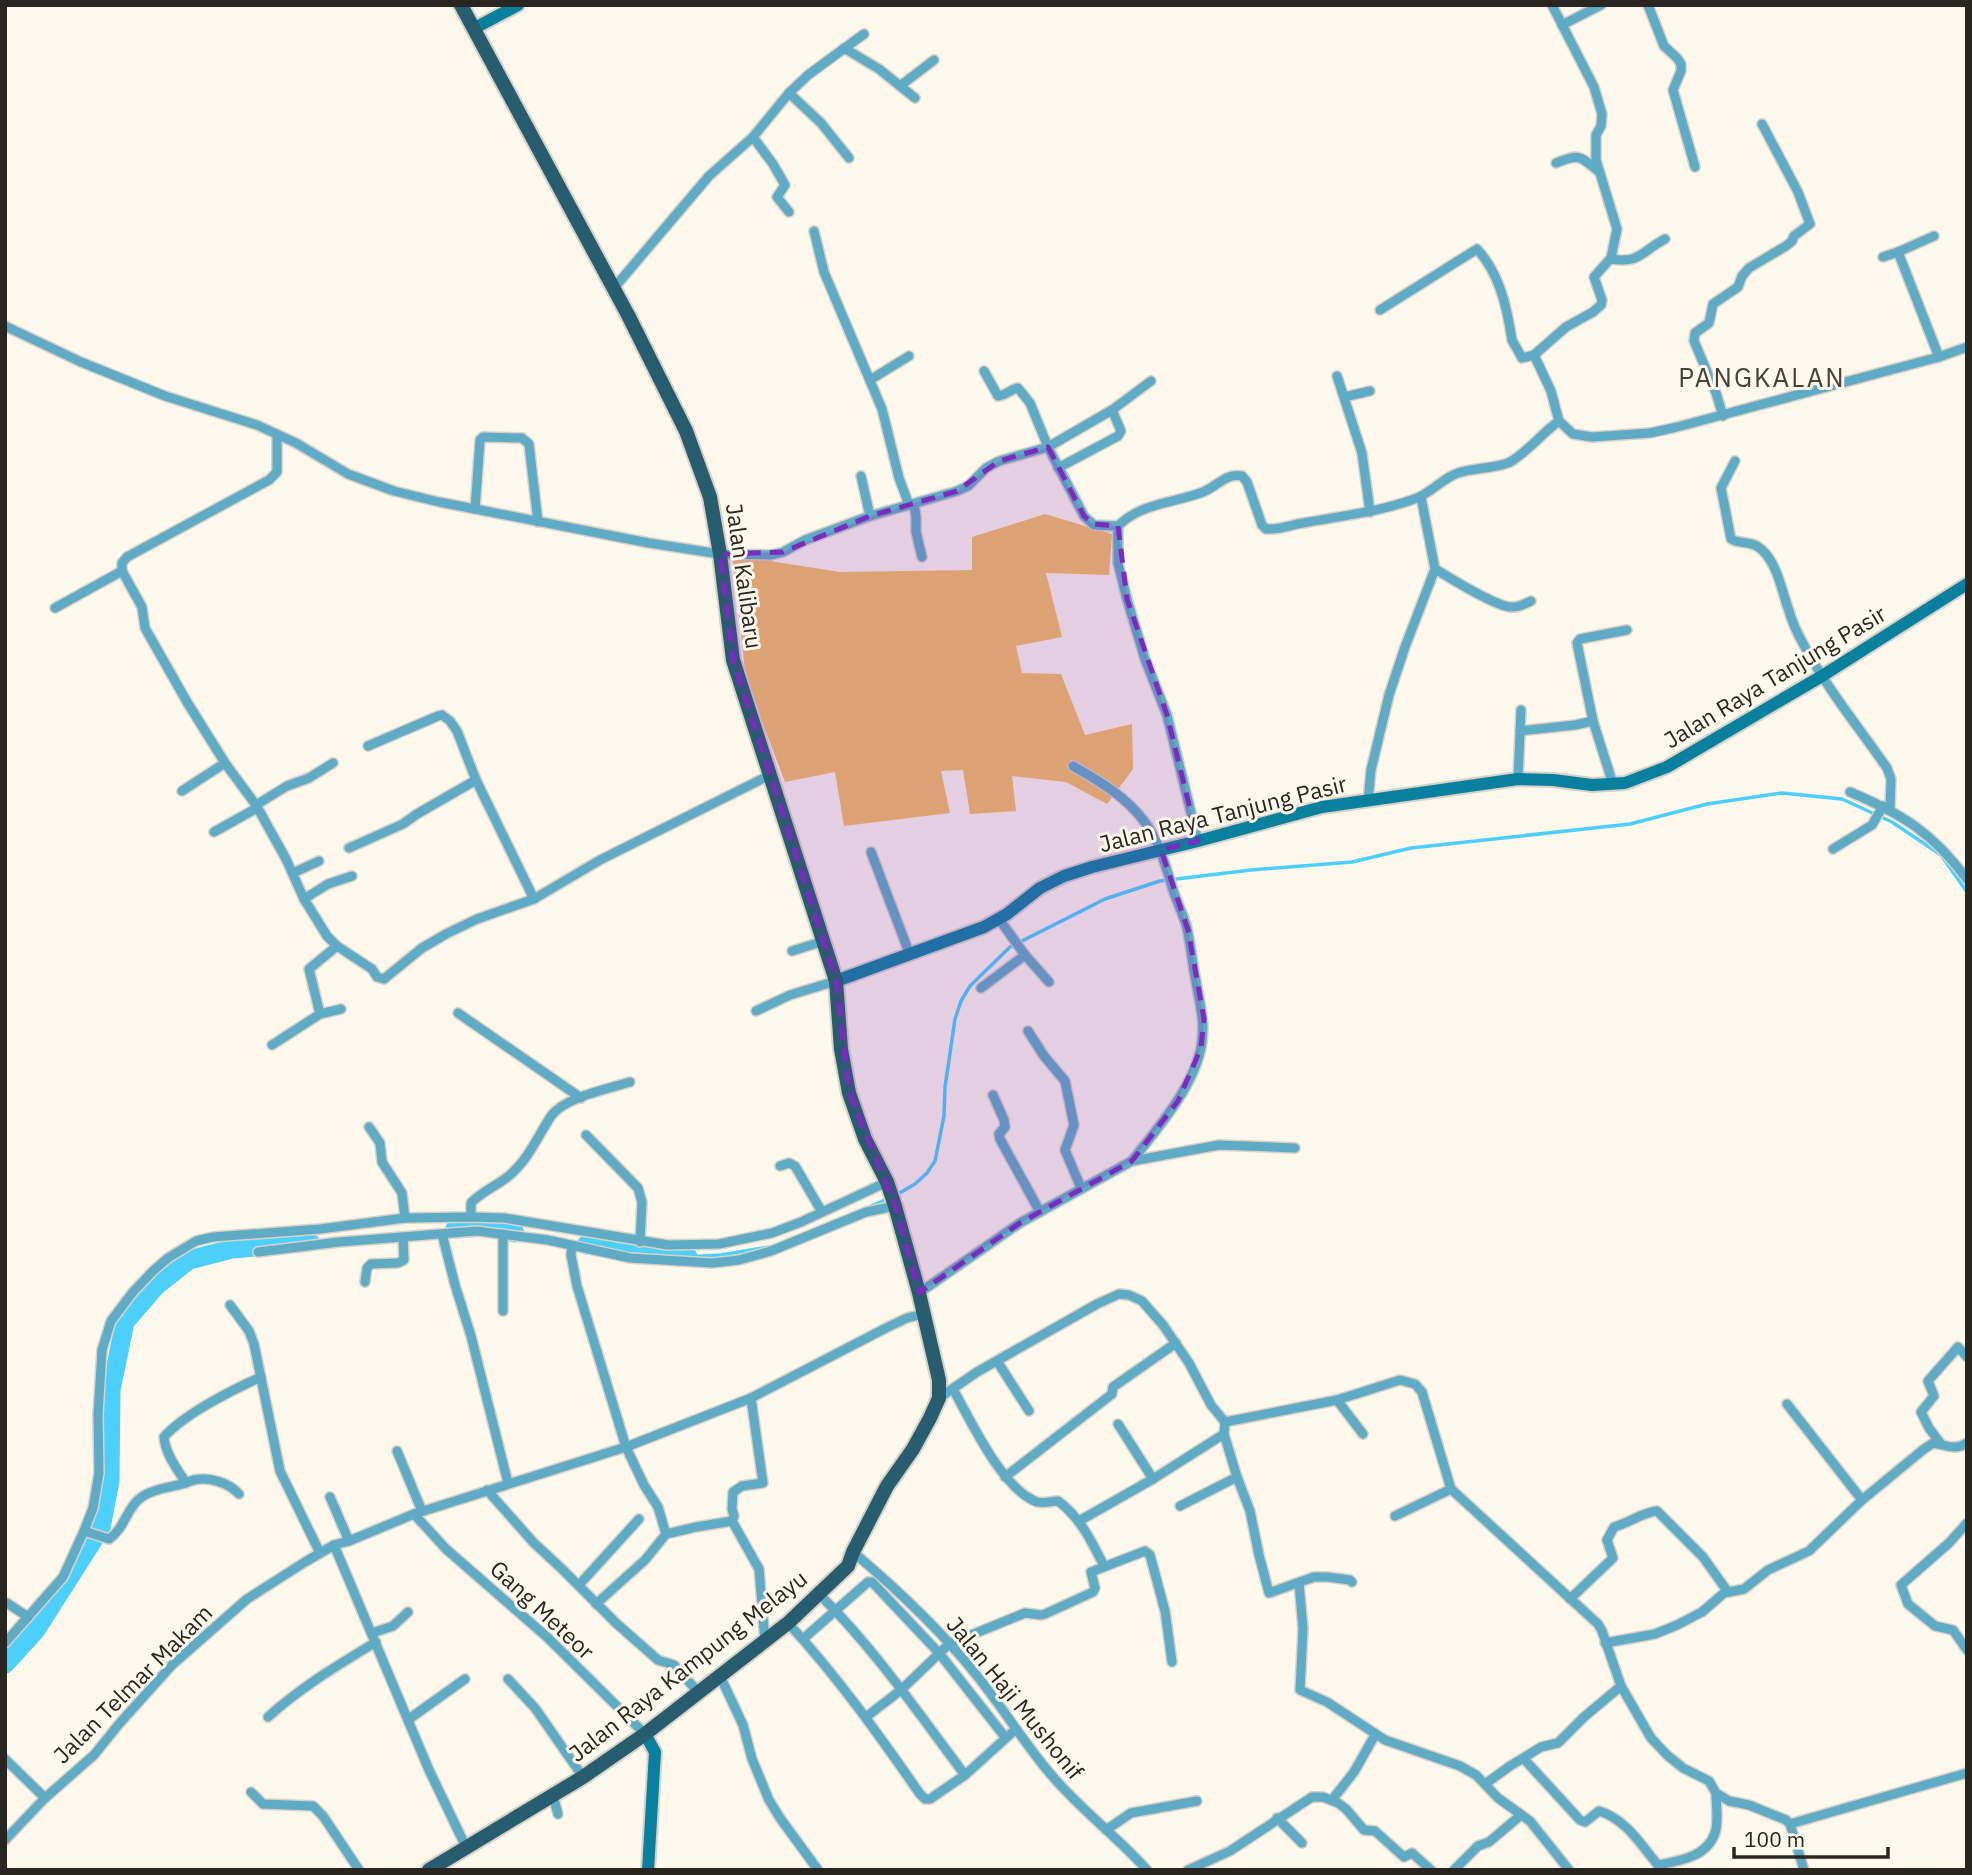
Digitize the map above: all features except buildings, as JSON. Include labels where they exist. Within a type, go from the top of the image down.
[{"type":"main road","name":"Jalan Kalibaru","points":[[461,5],[614,288],[685,430],[710,497],[733,660],[836,981],[841,1049],[849,1093],[865,1139],[891,1194]]},
{"type":"main road","points":[[891,1194],[919,1293],[939,1380],[939,1398]]},
{"type":"main road","name":"Jalan Raya Kampung Melayu","points":[[429,1870],[583,1777],[645,1734],[788,1623],[848,1566],[887,1486],[913,1450],[939,1398]]},
{"type":"street","points":[[473,29],[518,5]]},
{"type":"street","points":[[1380,310],[1477,249],[1501,289],[1507,307],[1512,341],[1522,358],[1534,355],[1566,327],[1601,305],[1602,300],[1594,276],[1611,259],[1617,225],[1596,160],[1596,142],[1602,121],[1600,106],[1594,87],[1552,5]]},
{"type":"street","points":[[1562,25],[1601,5]]},
{"type":"street","points":[[1648,5],[1664,46],[1681,64],[1674,90],[1695,167]]},
{"type":"street","points":[[614,288],[709,176],[753,137],[789,93],[808,75],[864,34]]},
{"type":"street","points":[[844,48],[880,69],[915,98]]},
{"type":"street","points":[[900,86],[934,60]]},
{"type":"street","points":[[789,93],[821,123],[849,158]]},
{"type":"street","points":[[1723,415],[1694,341],[1695,333],[1709,323],[1713,304],[1738,287],[1749,268],[1786,246],[1810,224],[1798,192],[1762,124]]},
{"type":"street","points":[[753,137],[785,185],[777,197],[789,212]]},
{"type":"street","points":[[1556,163],[1580,157],[1598,171]]},
{"type":"street","points":[[814,231],[824,271],[882,409],[899,478],[916,517],[916,532],[922,557]]},
{"type":"street","points":[[1883,257],[1934,236]]},
{"type":"street","points":[[1611,259],[1635,259],[1665,239]]},
{"type":"street","points":[[1898,252],[1939,357]]},
{"type":"street","points":[[5,326],[81,362],[165,396],[257,425],[296,443],[348,474],[394,491],[538,522],[720,554],[771,555],[783,552],[805,540],[870,516],[957,491],[968,486],[986,468],[999,461],[1048,447],[1112,410],[1151,381]]},
{"type":"street","points":[[1534,355],[1551,391],[1559,421],[1573,434],[1592,437],[1650,433],[1939,357],[1967,347]]},
{"type":"street","points":[[870,380],[909,356]]},
{"type":"street","points":[[984,371],[998,396],[1018,388],[1022,391],[1080,509],[1094,524],[1118,526],[1137,512],[1205,491],[1225,478],[1236,475],[1242,476],[1247,482],[1266,530],[1370,512],[1421,497],[1459,472],[1507,463],[1538,441],[1559,421]]},
{"type":"street","points":[[1337,376],[1362,453],[1370,512]]},
{"type":"street","points":[[1344,397],[1370,391]]},
{"type":"street","points":[[1058,468],[1118,436],[1121,431],[1112,410]]},
{"type":"street","points":[[278,435],[277,472],[269,480],[127,557],[122,563],[122,571],[142,607],[145,628],[225,763],[257,806],[304,899],[327,936],[337,946],[372,969],[377,977],[384,979],[422,948],[446,934],[477,919],[534,899],[600,860],[770,775]]},
{"type":"street","points":[[475,509],[480,440],[483,437],[522,438],[529,444],[538,522]]},
{"type":"street","points":[[1734,461],[1721,488],[1731,539],[1735,542],[1755,544],[1763,550],[1783,591],[1795,628],[1822,676],[1887,768],[1891,779],[1885,807],[1872,825],[1833,849]]},
{"type":"street","points":[[861,476],[870,516]]},
{"type":"street","points":[[1368,801],[1371,770],[1389,695],[1435,569],[1421,497]]},
{"type":"street","points":[[1118,526],[1118,563],[1127,599],[1144,659],[1167,715],[1198,841]]},
{"type":"street","points":[[1435,569],[1506,606],[1515,607],[1531,601]]},
{"type":"street","points":[[55,608],[122,571]]},
{"type":"street","name":"Jalan Raya Tanjung Pasir","points":[[836,981],[984,927],[1007,915],[1040,888],[1064,876],[1092,867],[1162,854],[1198,841],[1322,807],[1518,779],[1592,785],[1625,783],[1667,767],[1822,676],[1967,584]]},
{"type":"street","points":[[1613,784],[1593,721],[1577,643],[1580,639],[1627,630]]},
{"type":"street","points":[[1518,779],[1521,710]]},
{"type":"street","points":[[368,746],[442,715],[446,717],[457,732],[476,780],[534,899]]},
{"type":"street","points":[[1520,731],[1593,721]]},
{"type":"street","points":[[182,791],[225,763]]},
{"type":"street","points":[[214,832],[287,786],[309,778],[333,763]]},
{"type":"street","points":[[1073,766],[1120,796],[1142,818],[1162,854],[1188,930],[1204,1018],[1196,1065],[1178,1101],[1132,1161]]},
{"type":"street","points":[[349,848],[403,824],[476,780]]},
{"type":"street","points":[[1850,792],[1885,807],[1922,829],[1967,878]]},
{"type":"street","points":[[872,852],[910,955]]},
{"type":"street","points":[[292,873],[319,861]]},
{"type":"street","points":[[304,899],[328,884],[352,876]]},
{"type":"street","points":[[999,919],[1022,952],[1049,982]]},
{"type":"street","points":[[792,950],[824,941]]},
{"type":"street","points":[[320,1014],[309,969],[337,946]]},
{"type":"street","points":[[981,988],[1022,952]]},
{"type":"street","points":[[756,1011],[790,995],[836,981]]},
{"type":"street","points":[[272,1045],[320,1014],[341,1009]]},
{"type":"street","points":[[458,1013],[581,1098]]},
{"type":"street","points":[[1028,1031],[1065,1081],[1074,1125],[1065,1150],[1081,1188]]},
{"type":"street","points":[[471,1217],[471,1203],[511,1174],[526,1157],[551,1116],[581,1098],[631,1082]]},
{"type":"street","points":[[993,1095],[1004,1120],[1005,1127],[999,1134],[1000,1139],[1040,1212]]},
{"type":"street","points":[[369,1127],[380,1143],[382,1162],[401,1193],[405,1218]]},
{"type":"street","points":[[586,1135],[638,1188],[642,1202],[640,1242]]},
{"type":"street","points":[[919,1293],[1020,1223],[1132,1161],[1219,1145],[1295,1147]]},
{"type":"street","points":[[780,1166],[789,1163],[795,1167],[821,1212]]},
{"type":"street","points":[[5,1643],[63,1577],[93,1535],[93,1508],[99,1473],[98,1415],[102,1350],[111,1321],[153,1271],[195,1241],[405,1218],[471,1217],[504,1218],[640,1242],[692,1246],[719,1244],[772,1233],[821,1212],[891,1194]]},
{"type":"street","points":[[258,1252],[292,1246],[477,1231],[548,1240],[638,1259],[703,1264],[771,1251],[866,1212],[891,1194]]},
{"type":"street","points":[[442,1234],[509,1483]]},
{"type":"street","points":[[503,1234],[503,1311]]},
{"type":"street","points":[[365,1282],[367,1268],[371,1264],[398,1263],[404,1260],[403,1237]]},
{"type":"street","points":[[572,1246],[571,1255],[577,1286],[626,1447],[658,1507],[666,1534]]},
{"type":"street","points":[[939,1398],[977,1372],[1085,1311],[1119,1294],[1129,1295],[1142,1301],[1163,1325],[1189,1363],[1211,1405],[1225,1422],[1223,1434],[1250,1511],[1269,1594],[1314,1577],[1352,1582]]},
{"type":"street","points":[[230,1305],[249,1331],[279,1471],[320,1553]]},
{"type":"street","name":"Jalan Telmar Makam","points":[[5,1840],[45,1798],[94,1755],[172,1665],[247,1599],[320,1553],[418,1512],[626,1447],[751,1398],[907,1318],[923,1314]]},
{"type":"street","points":[[1005,1477],[1112,1394],[1113,1387],[1176,1343]]},
{"type":"street","points":[[1941,1444],[1928,1428],[1921,1412],[1934,1396],[1928,1381],[1958,1347],[1967,1357]]},
{"type":"street","points":[[997,1361],[1029,1411]]},
{"type":"street","points":[[186,1483],[172,1460],[164,1437],[200,1410],[236,1388],[261,1377]]},
{"type":"street","points":[[1225,1422],[1337,1400],[1400,1380],[1415,1384],[1422,1392],[1451,1489],[1598,1624],[1621,1686],[1651,1738],[1677,1764],[1709,1782],[1716,1793],[1729,1801],[1782,1817],[1790,1824],[1804,1870]]},
{"type":"street","points":[[953,1389],[1005,1477],[1028,1498],[1041,1503],[1058,1501],[1079,1521],[1104,1566]]},
{"type":"street","points":[[751,1398],[763,1483],[742,1486],[733,1492],[732,1521],[759,1569],[765,1642]]},
{"type":"street","points":[[1337,1400],[1363,1434]]},
{"type":"street","points":[[1787,1404],[1862,1500]]},
{"type":"street","points":[[1118,1424],[1153,1479]]},
{"type":"street","points":[[1079,1521],[1153,1479],[1223,1434]]},
{"type":"street","points":[[1605,1643],[1656,1634],[1702,1612],[1721,1595],[1744,1589],[1768,1570],[1809,1551],[1862,1500],[1933,1443],[1960,1448],[1967,1443]]},
{"type":"street","name":"Gang Meteor","points":[[397,1451],[418,1512],[446,1549],[547,1637],[645,1734]]},
{"type":"street","points":[[1180,1506],[1237,1477]]},
{"type":"street","points":[[93,1535],[109,1539],[116,1535],[141,1497],[166,1486],[186,1483],[193,1479],[210,1479],[229,1485],[239,1494]]},
{"type":"street","points":[[1395,1516],[1451,1489]]},
{"type":"street","points":[[487,1490],[533,1542],[596,1604],[658,1660],[674,1665],[699,1693]]},
{"type":"street","points":[[330,1497],[349,1541]]},
{"type":"street","points":[[1570,1599],[1613,1558],[1607,1540],[1615,1527],[1657,1511],[1703,1557],[1728,1592]]},
{"type":"street","points":[[579,1586],[639,1520]]},
{"type":"street","points":[[596,1604],[645,1560],[666,1534],[732,1521]]},
{"type":"street","points":[[1967,1523],[1949,1543],[1901,1585],[1908,1605],[1935,1626],[1953,1630],[1967,1650]]},
{"type":"street","points":[[334,1545],[429,1770],[466,1847]]},
{"type":"street","points":[[866,1717],[901,1690],[949,1644],[1025,1613],[1045,1614],[1093,1592],[1090,1573],[1144,1551],[1150,1555],[1166,1611],[1172,1662]]},
{"type":"street","name":"Jalan Haji Mushonif","points":[[853,1552],[903,1595],[949,1644],[978,1677],[1048,1772],[1147,1870]]},
{"type":"street","points":[[803,1639],[872,1582],[939,1653],[1006,1737]]},
{"type":"street","points":[[1298,1583],[1303,1629],[1300,1690],[1327,1702],[1375,1735],[1406,1749],[1460,1766],[1476,1775],[1508,1806],[1530,1821],[1569,1870]]},
{"type":"street","points":[[819,1594],[901,1690],[965,1775]]},
{"type":"street","points":[[7,1603],[28,1617]]},
{"type":"street","points":[[268,1717],[321,1675],[393,1626],[408,1612]]},
{"type":"street","points":[[788,1623],[866,1717],[925,1799],[930,1799],[965,1775],[1016,1729]]},
{"type":"street","points":[[720,1676],[743,1725],[752,1759],[769,1800],[818,1870]]},
{"type":"street","points":[[409,1719],[465,1679]]},
{"type":"street","points":[[508,1679],[535,1708],[583,1777]]},
{"type":"street","points":[[1485,1784],[1541,1748],[1558,1744],[1584,1717],[1621,1686]]},
{"type":"street","points":[[645,1734],[655,1752],[648,1870]]},
{"type":"street","points":[[1332,1800],[1354,1772],[1375,1735]]},
{"type":"street","points":[[5,1759],[45,1798]]},
{"type":"street","points":[[1524,1759],[1580,1820],[1585,1822],[1599,1811],[1619,1820],[1658,1865],[1689,1858],[1707,1846],[1716,1832],[1716,1793]]},
{"type":"street","points":[[1790,1824],[1967,1773]]},
{"type":"street","points":[[251,1792],[263,1804],[309,1805],[318,1810],[359,1870]]},
{"type":"street","points":[[553,1796],[558,1814]]},
{"type":"street","points":[[1188,1870],[1230,1851],[1312,1797],[1332,1800],[1343,1807],[1364,1830],[1375,1831],[1404,1857],[1412,1853],[1431,1870]]},
{"type":"street","points":[[1106,1829],[1131,1813],[1197,1801]]},
{"type":"street","points":[[1454,1870],[1478,1846],[1489,1842],[1521,1815]]},
{"type":"street","points":[[1277,1818],[1302,1843]]},
{"type":"highlighted area","points":[[1048,447],[1084,516],[1093,524],[1118,526],[1127,599],[1167,715],[1198,841],[1161,850],[1188,930],[1204,1019],[1201,1048],[1178,1101],[1132,1161],[1020,1223],[919,1293],[895,1206],[849,1093],[836,981],[733,660],[720,554],[783,552],[870,516],[957,491],[999,461]]},
{"type":"shaded area","points":[[1045,514],[1112,534],[1109,575],[1046,573],[1062,637],[1016,646],[1022,673],[1061,674],[1085,735],[1132,724],[1133,769],[1107,804],[1066,782],[1012,776],[1016,811],[970,814],[963,770],[941,771],[950,813],[844,826],[835,772],[785,782],[746,679],[732,555],[840,572],[972,570],[972,537]]},
{"type":"waterway","points":[[896,1195],[915,1184],[935,1161],[944,1116],[945,1087],[955,1019],[970,986],[1010,947],[1105,899],[1160,881],[1352,862],[1411,848],[1630,824],[1707,804],[1782,793],[1842,799],[1892,822],[1941,855],[1967,892]]},
{"type":"waterway","points":[[867,1208],[889,1198]]},
{"type":"waterway","points":[[455,1229],[483,1227],[515,1233]]},
{"type":"waterway","points":[[5,1664],[36,1630],[101,1528],[110,1481],[111,1390],[125,1322],[156,1286],[189,1260],[232,1249],[310,1242]]},
{"type":"waterway","points":[[586,1245],[688,1257]]},
{"type":"waterway","points":[[688,1257],[769,1247]]},
{"type":"district","name":"PANGKALAN","points":[[1762,378]]}]
